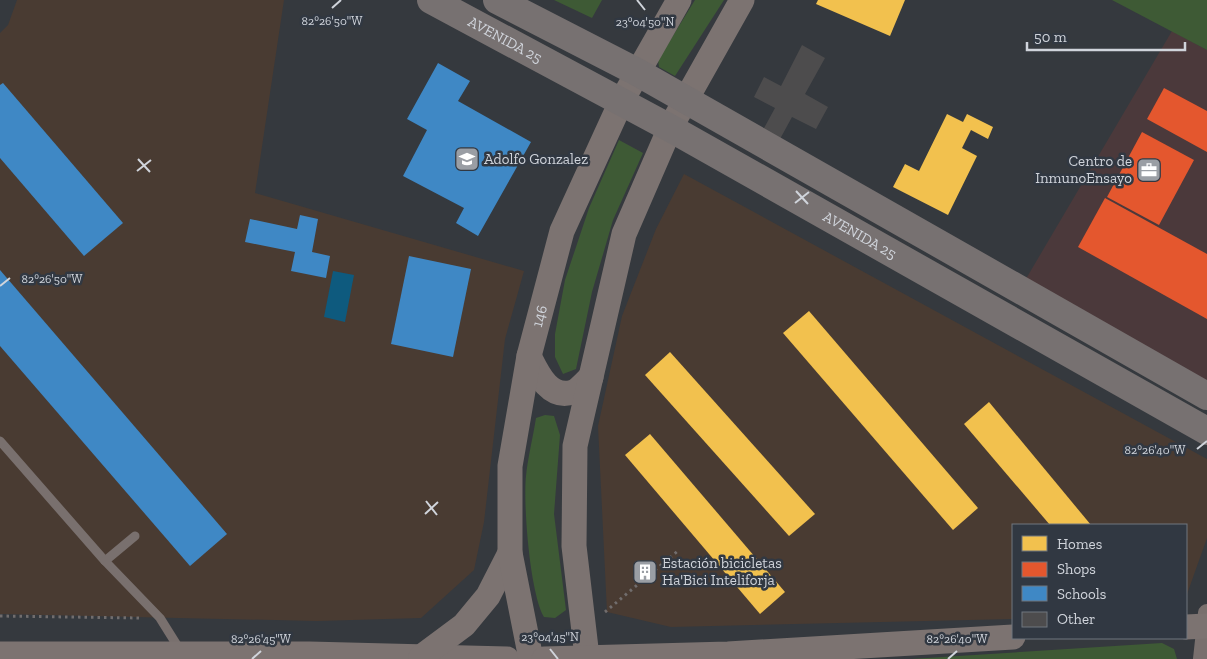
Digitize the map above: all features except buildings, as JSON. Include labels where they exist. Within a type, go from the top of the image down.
[{"type":"main road","name":"AVENIDA 25","points":[[431,0],[670,128],[1207,431]]},
{"type":"main road","name":"AVENIDA 25","points":[[497,0],[637,72],[1207,396]]},
{"type":"main road","name":"146","points":[[531,659],[510,553],[510,466],[529,356],[562,231],[621,102],[679,0]]},
{"type":"main road","points":[[587,657],[574,546],[575,446],[624,234],[670,128],[742,0]]},
{"type":"main road","points":[[529,356],[541,381],[557,391],[574,392],[591,377]]},
{"type":"main road","points":[[422,657],[464,624],[488,596],[510,553]]},
{"type":"main road","points":[[544,659],[728,654],[1012,637]]},
{"type":"main road","points":[[0,654],[183,654],[507,659]]},
{"type":"street","points":[[1201,623],[1202,659]]},
{"type":"lane","points":[[0,441],[105,561],[160,618],[183,654]]},
{"type":"lane","points":[[105,561],[136,536]]},
{"type":"path","points":[[584,631],[679,550]]},
{"type":"path","points":[[0,616],[160,618]]},
{"type":"shaded area","points":[[17,0],[284,0],[255,193],[524,271],[505,339],[484,522],[474,570],[421,618],[317,621],[0,614],[0,33],[8,25]]},
{"type":"shaded area","name":"Centro de InmunoEnsayo","points":[[1172,31],[1207,50],[1207,396],[1020,289]]},
{"type":"shaded area","points":[[684,174],[1207,459],[1207,538],[1187,594],[1187,524],[1012,524],[1012,619],[671,627],[607,612],[598,426],[622,316],[656,229]]},
{"type":"green space","points":[[554,0],[602,0],[592,18]]},
{"type":"green space","points":[[695,0],[724,0],[675,76],[659,67],[658,60]]},
{"type":"green space","points":[[1112,0],[1207,0],[1207,50]]},
{"type":"green space","points":[[619,140],[643,153],[613,220],[592,292],[576,369],[563,374],[555,357],[555,334],[565,280],[589,208]]},
{"type":"green space","points":[[545,415],[554,416],[560,435],[554,514],[566,610],[555,618],[544,617],[535,589],[531,570],[525,489],[536,418]]},
{"type":"green space","points":[[1162,643],[1174,649],[1177,659],[911,659]]},
{"type":"water","points":[[333,271],[354,275],[345,322],[324,317]]},
{"type":"place","name":"Adolfo Gonzalez","points":[[467,159]]},
{"type":"place","name":"Centro de InmunoEnsayo","points":[[1149,170]]},
{"type":"place","name":"Estación bicicletas Ha'Bici Inteliforja","points":[[645,572]]}]
